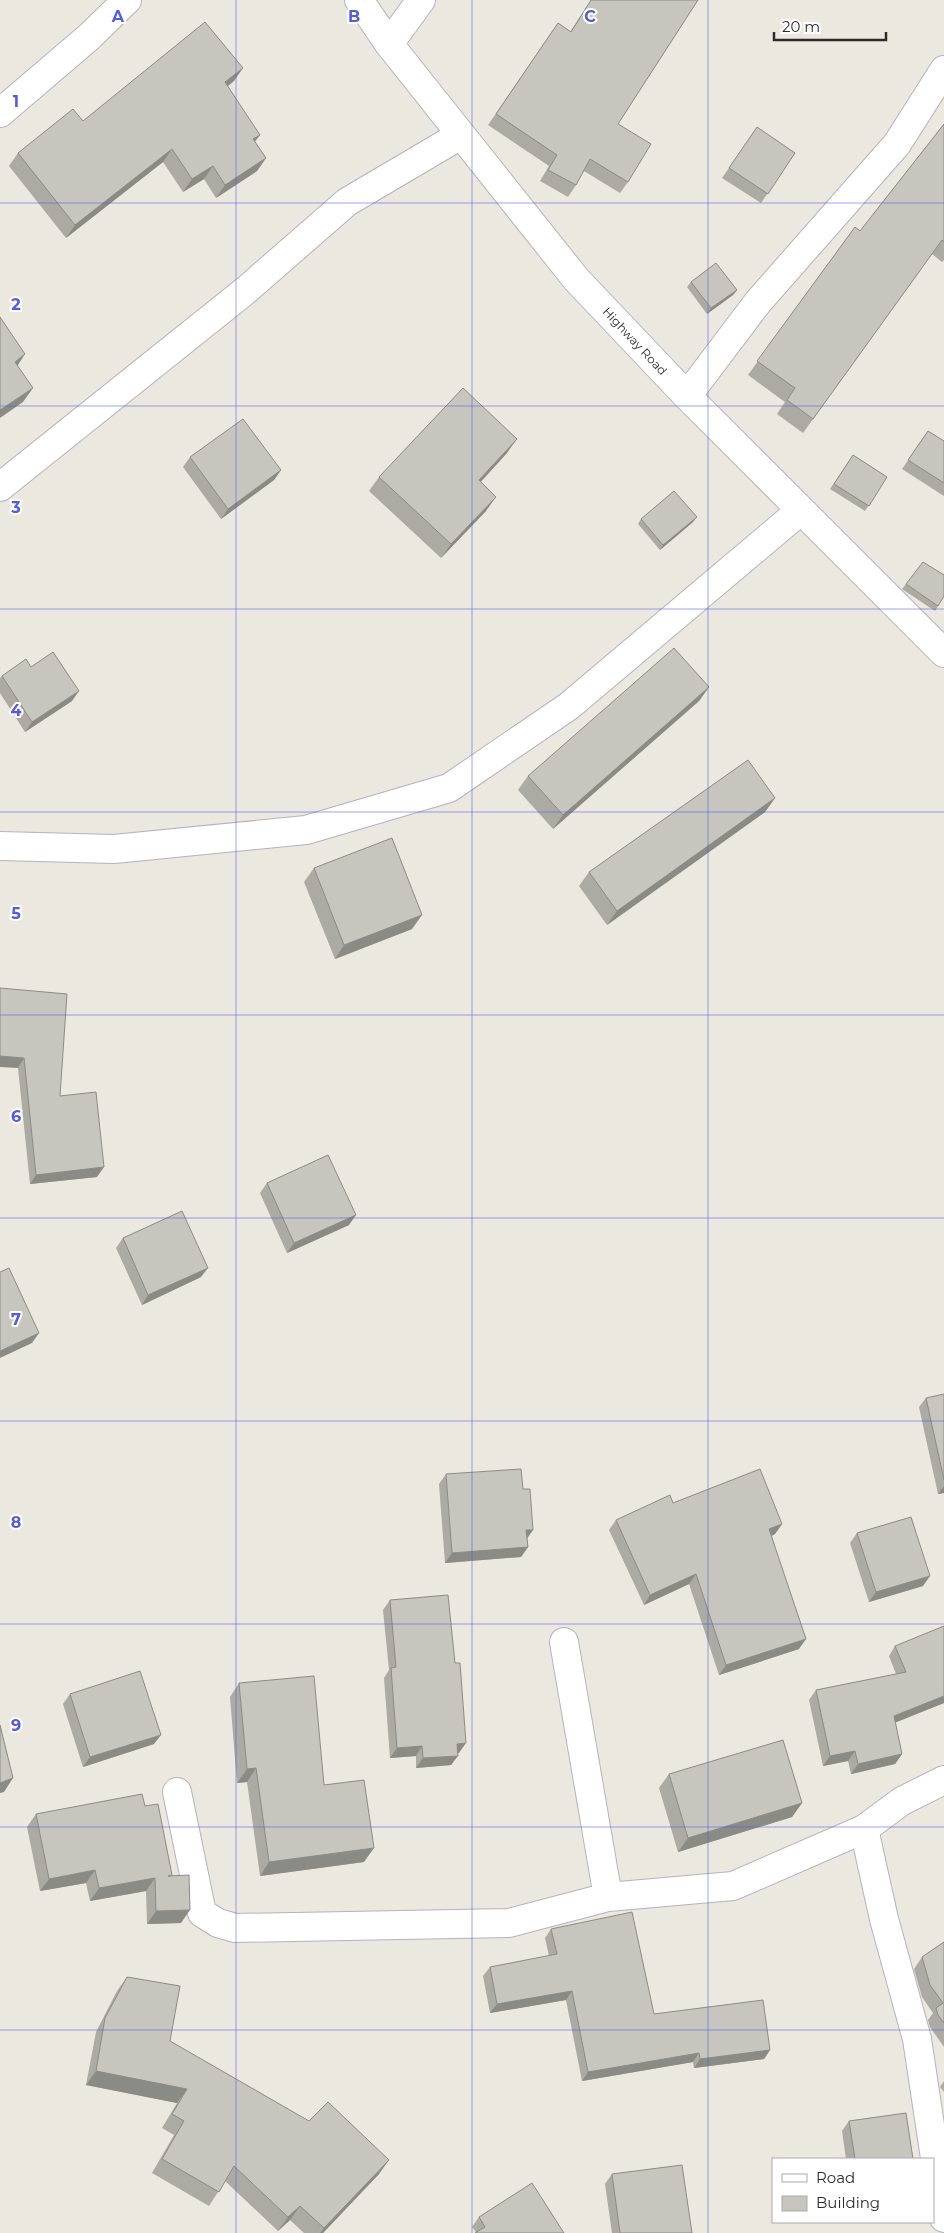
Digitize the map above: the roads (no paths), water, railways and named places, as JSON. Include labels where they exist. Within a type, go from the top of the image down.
[{"type":"street","points":[[0,113],[89,37],[127,0]]},
{"type":"street","name":"Highway Road","points":[[359,0],[388,44],[459,136],[576,279],[686,396],[944,653]]},
{"type":"street","points":[[388,44],[422,0]]},
{"type":"street","points":[[686,396],[758,302],[897,144],[944,70]]},
{"type":"street","points":[[0,487],[245,291],[347,202],[459,136]]},
{"type":"street","points":[[0,846],[114,849],[306,830],[449,788],[569,706],[800,511]]},
{"type":"street","points":[[564,1642],[608,1897]]},
{"type":"street","points":[[177,1792],[202,1913],[218,1923],[235,1928],[509,1923],[608,1897],[733,1886],[864,1829],[902,1801],[944,1780]]},
{"type":"street","points":[[864,1829],[884,1919],[917,2039],[944,2218]]}]
